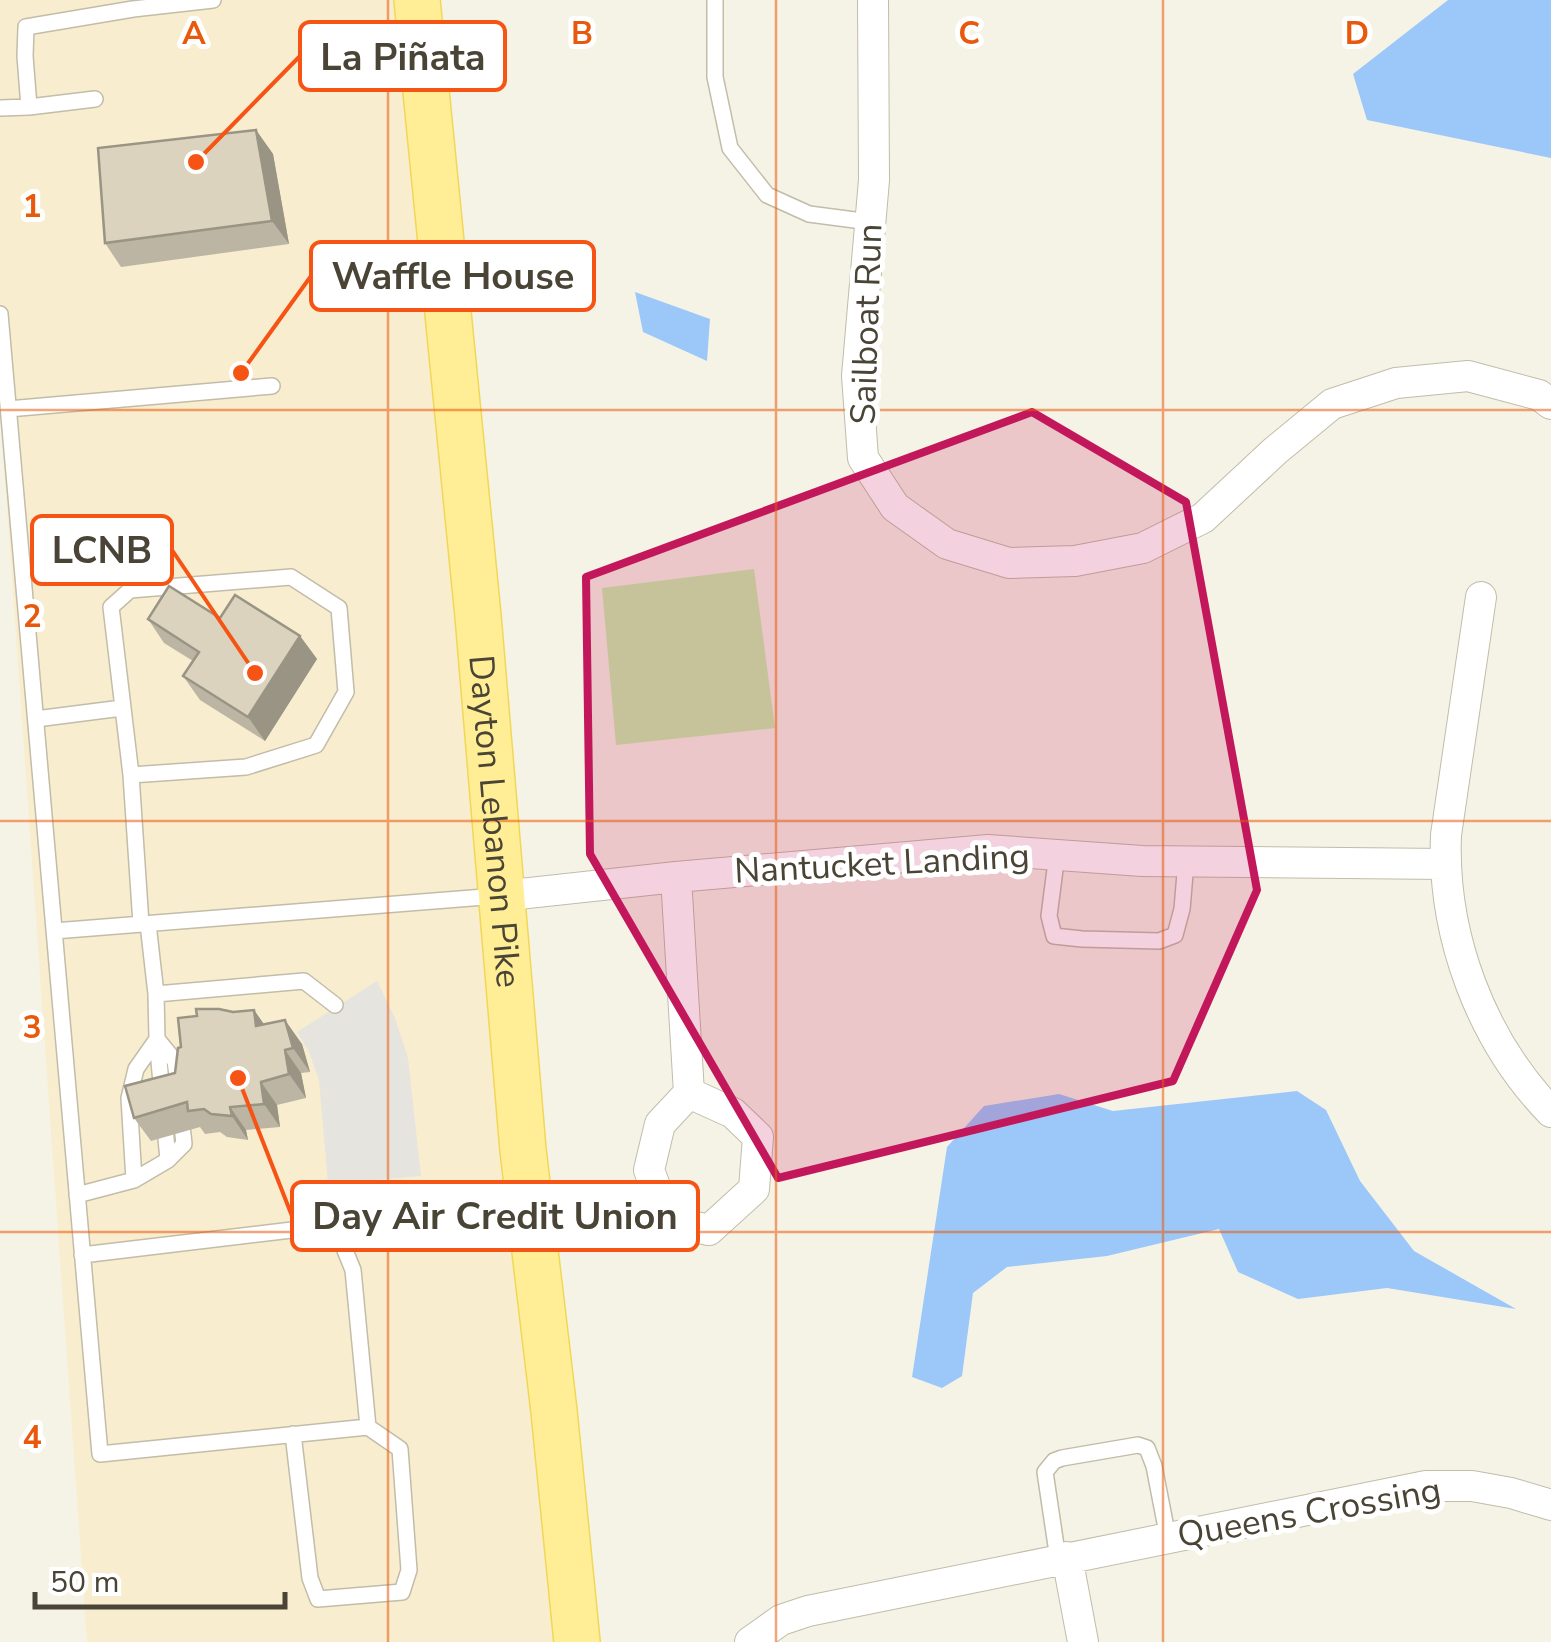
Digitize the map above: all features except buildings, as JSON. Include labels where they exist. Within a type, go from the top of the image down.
[{"type":"main road","name":"Dayton Lebanon Pike","points":[[417,0],[476,596],[523,1150],[578,1642]]},
{"type":"street","name":"Sailboat Run","points":[[873,0],[874,180],[857,376],[863,458],[895,507],[948,544],[1009,563],[1075,561],[1143,548],[1203,518],[1332,404],[1396,383],[1468,376],[1539,395],[1551,404]]},
{"type":"street","points":[[1480,597],[1446,835],[1450,912],[1479,1006],[1500,1045],[1551,1112]]},
{"type":"street","name":"Nantucket Landing","points":[[501,896],[988,850],[1142,861],[1445,864]]},
{"type":"street","points":[[676,877],[689,1094],[660,1124],[649,1170],[668,1221],[710,1230],[754,1188],[758,1137],[733,1114],[689,1094]]},
{"type":"street","name":"Queens Crossing","points":[[750,1642],[781,1620],[808,1611],[1426,1486],[1472,1486],[1551,1505]]},
{"type":"street","points":[[1063,1558],[1084,1642]]},
{"type":"lane","points":[[28,107],[26,27],[133,8],[213,0]]},
{"type":"lane","points":[[716,0],[715,77],[730,148],[767,195],[809,214],[870,222]]},
{"type":"lane","points":[[0,108],[94,99]]},
{"type":"lane","points":[[0,314],[100,1454],[293,1434],[368,1427],[400,1449],[409,1570],[402,1592],[318,1599],[310,1578],[293,1434]]},
{"type":"lane","points":[[8,408],[272,386]]},
{"type":"lane","points":[[77,1195],[134,1180],[168,1160],[156,994],[145,924],[111,607],[130,590],[291,577],[339,608],[346,692],[316,745],[246,767],[130,775]]},
{"type":"lane","points":[[36,720],[122,708]]},
{"type":"lane","points":[[1057,854],[1049,916],[1054,936],[1082,939],[1159,941],[1175,934],[1182,909],[1186,862]]},
{"type":"lane","points":[[54,931],[501,896]]},
{"type":"lane","points":[[156,994],[304,981],[335,1005]]},
{"type":"lane","points":[[134,1180],[129,1098],[136,1069],[157,1038]]},
{"type":"lane","points":[[82,1255],[317,1228],[340,1238],[352,1270],[368,1427]]},
{"type":"lane","points":[[1063,1558],[1044,1472],[1054,1462],[1079,1454],[1138,1445],[1147,1448],[1168,1538]]},
{"type":"highlighted area","points":[[1032,412],[1186,502],[1257,890],[1173,1081],[778,1178],[590,854],[586,577]]},
{"type":"shaded area","points":[[0,0],[418,0],[578,1642],[87,1642],[0,409]]},
{"type":"shaded area","points":[[377,981],[408,1058],[421,1176],[328,1184],[319,1080],[297,1032]]},
{"type":"green space","points":[[754,569],[775,728],[616,745],[602,588]]},
{"type":"water","points":[[1448,0],[1551,0],[1551,158],[1367,120],[1353,74]]},
{"type":"water","points":[[635,292],[710,319],[707,361],[643,332]]},
{"type":"water","points":[[1297,1091],[1326,1110],[1360,1181],[1414,1251],[1516,1309],[1387,1288],[1298,1299],[1238,1272],[1219,1229],[1107,1256],[1007,1267],[973,1293],[962,1376],[942,1388],[912,1377],[947,1147],[984,1106],[1059,1094],[1113,1111]]},
{"type":"place","name":"La Piñata","points":[[196,162]]},
{"type":"place","name":"Waffle House","points":[[241,373]]},
{"type":"place","name":"LCNB","points":[[255,673]]},
{"type":"place","name":"Day Air Credit Union","points":[[238,1078]]}]
